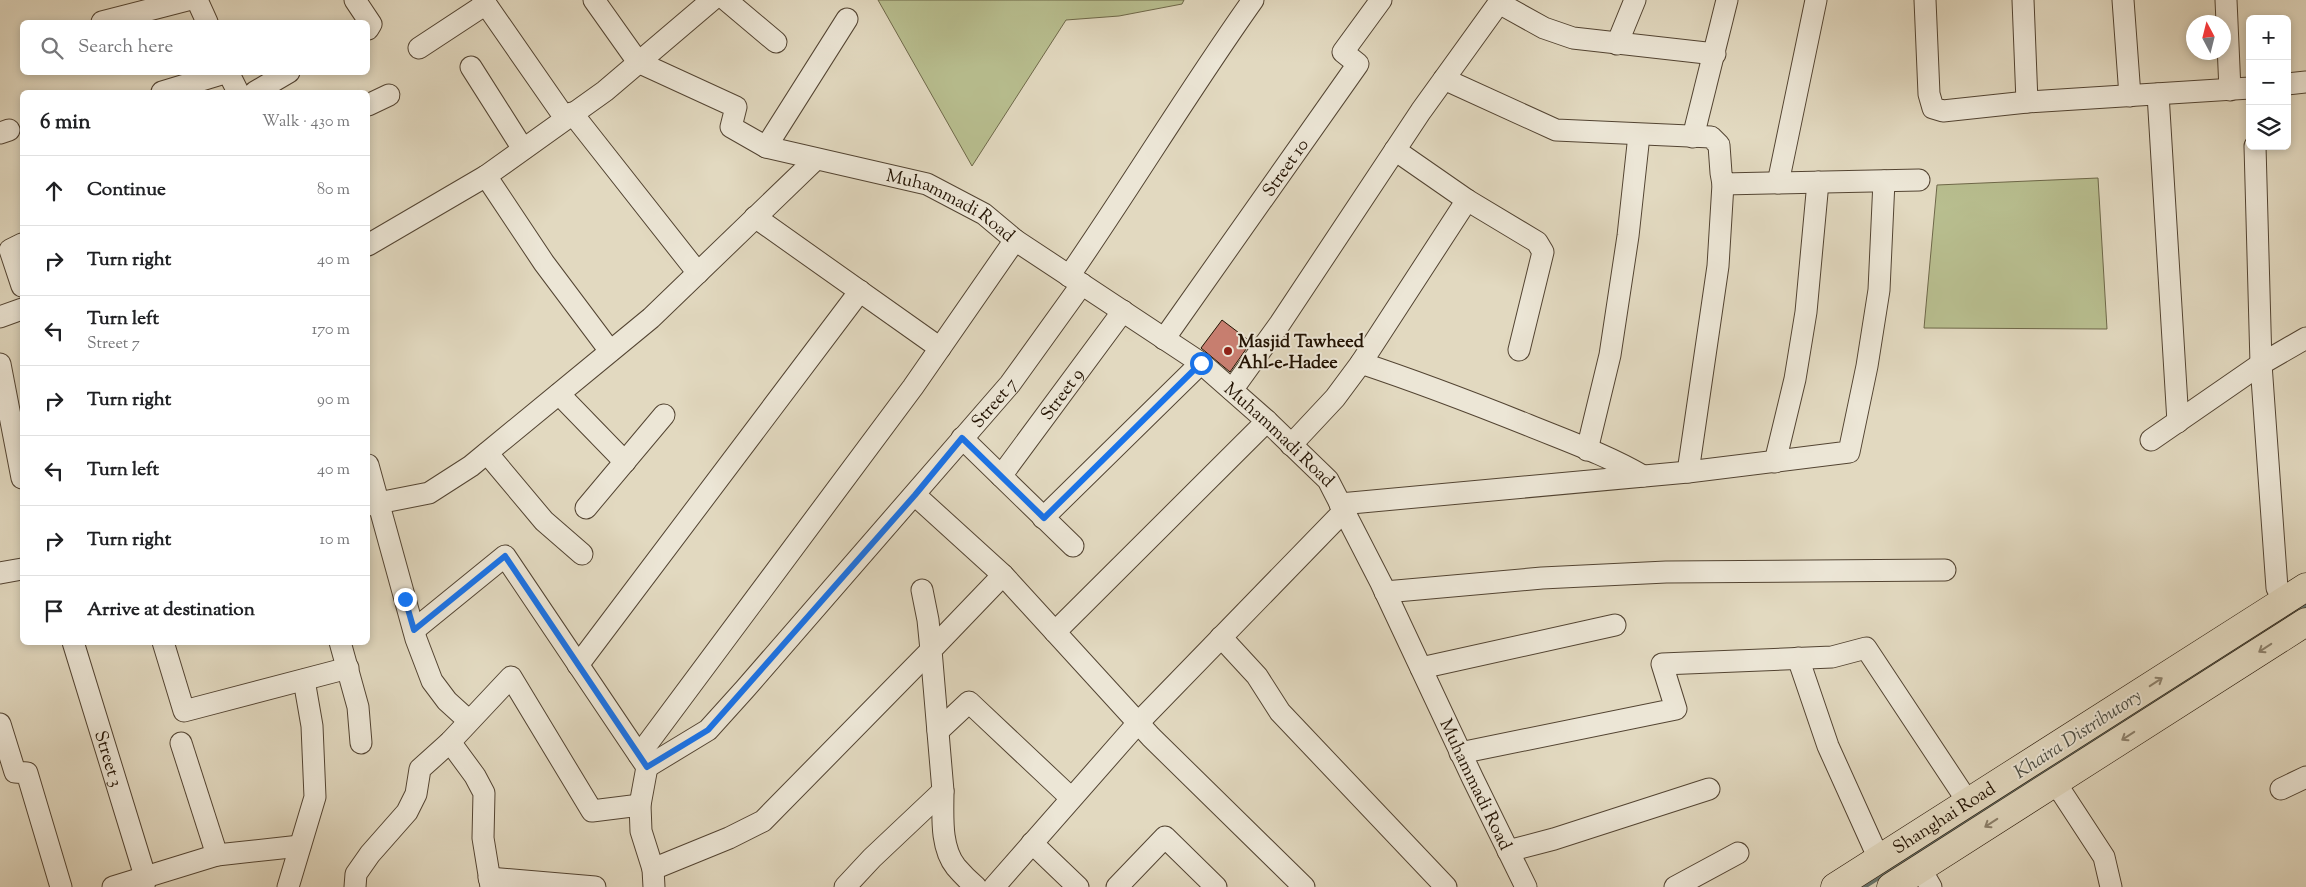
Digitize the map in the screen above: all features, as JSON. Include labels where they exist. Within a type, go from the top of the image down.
[{"type":"main road","name":"Shanghai Road","points":[[1835,887],[2295,593]]},
{"type":"main road","name":"Shanghai Road","points":[[1891,887],[1926,878],[2055,782],[2306,622]]},
{"type":"street","points":[[110,20],[187,0]]},
{"type":"street","points":[[197,0],[206,20]]},
{"type":"street","points":[[355,0],[368,20]]},
{"type":"street","points":[[594,0],[638,62]]},
{"type":"street","points":[[370,244],[486,176],[605,91],[712,0]]},
{"type":"street","points":[[726,0],[776,42]]},
{"type":"street","name":"Street 7","points":[[643,761],[708,730],[1010,384],[1076,280],[1103,228],[1169,122],[1253,0]]},
{"type":"street","name":"Street 10","points":[[1164,339],[1358,64],[1343,52],[1381,0]]},
{"type":"street","points":[[1617,44],[1635,0]]},
{"type":"street","points":[[1693,137],[1727,0]]},
{"type":"street","points":[[1778,183],[1816,0]]},
{"type":"street","points":[[1925,0],[1928,94],[1932,108],[1943,111],[2027,102],[2240,89],[2226,0]]},
{"type":"street","points":[[2023,0],[2027,102]]},
{"type":"street","points":[[2123,0],[2130,96]]},
{"type":"street","points":[[1232,390],[1279,325],[1395,150],[1500,1],[1544,28],[1573,38],[1715,54]]},
{"type":"street","points":[[419,48],[484,2],[568,116],[698,273]]},
{"type":"street","points":[[766,147],[847,19]]},
{"type":"street","name":"Muhammadi Road","points":[[638,62],[736,107],[730,127],[766,147],[815,160],[927,184],[984,214],[1015,240],[1201,363],[1267,422],[1328,480],[1386,592],[1460,753],[1526,887]]},
{"type":"street","points":[[471,67],[523,149]]},
{"type":"street","points":[[169,90],[218,75]]},
{"type":"street","points":[[230,75],[237,90]]},
{"type":"street","points":[[258,90],[285,75]]},
{"type":"street","points":[[1444,79],[1556,130],[1711,137],[1720,145],[1720,173],[1724,184],[1718,266],[1688,472]]},
{"type":"street","points":[[2291,84],[2306,82]]},
{"type":"street","points":[[2158,94],[2178,422]]},
{"type":"street","points":[[370,104],[389,96]]},
{"type":"street","points":[[1588,450],[1610,355],[1628,236],[1639,135]]},
{"type":"street","points":[[1395,150],[1467,200],[1537,242],[1543,252],[1519,350]]},
{"type":"street","points":[[2255,150],[2261,364],[2277,588],[2295,593]]},
{"type":"street","points":[[373,504],[430,493],[471,466],[651,318],[815,160]]},
{"type":"street","points":[[486,176],[544,263],[610,352]]},
{"type":"street","points":[[1724,184],[1919,180]]},
{"type":"street","points":[[994,887],[1138,723],[1342,507],[1688,472],[1849,452],[1867,366],[1879,290],[1884,181]]},
{"type":"street","points":[[1775,462],[1795,379],[1806,312],[1818,182]]},
{"type":"street","points":[[1291,445],[1334,398],[1361,363],[1467,200]]},
{"type":"street","points":[[755,217],[940,348]]},
{"type":"street","points":[[1003,575],[763,821],[654,878],[641,831],[640,806],[643,761],[940,348],[1015,240]]},
{"type":"street","points":[[20,245],[10,250],[20,280]]},
{"type":"street","points":[[578,665],[860,291]]},
{"type":"street","points":[[0,317],[20,310]]},
{"type":"street","name":"Street 9","points":[[1001,476],[1123,311]]},
{"type":"street","points":[[2151,440],[2261,364],[2306,338]]},
{"type":"street","points":[[1044,518],[1201,363]]},
{"type":"street","points":[[1361,363],[1418,382],[1588,450],[1622,464],[1643,476]]},
{"type":"street","points":[[0,364],[20,468]]},
{"type":"street","points":[[558,394],[625,462]]},
{"type":"street","points":[[586,508],[664,415]]},
{"type":"street","points":[[1055,632],[1267,422]]},
{"type":"street","points":[[962,438],[1072,546]]},
{"type":"street","points":[[487,453],[544,521],[582,554]]},
{"type":"street","points":[[370,481],[373,504],[432,681],[447,701],[469,721]]},
{"type":"street","points":[[915,495],[1003,575],[1138,723],[1304,887]]},
{"type":"street","points":[[414,630],[505,556],[643,761]]},
{"type":"street","points":[[0,573],[20,569]]},
{"type":"street","points":[[1386,592],[1542,578],[1666,572],[1945,570]]},
{"type":"street","points":[[922,590],[931,650],[943,791],[943,825],[948,850],[955,866],[976,887]]},
{"type":"street","points":[[1421,668],[1615,625]]},
{"type":"street","points":[[1221,637],[1257,676],[1280,712],[1446,887]]},
{"type":"street","name":"Street 3","points":[[74,645],[144,881]]},
{"type":"street","points":[[164,645],[184,711],[348,668]]},
{"type":"street","points":[[341,645],[358,707],[361,743]]},
{"type":"street","points":[[1460,753],[1676,709],[1662,664],[1832,657],[1866,648],[1968,802]]},
{"type":"street","points":[[1798,658],[1828,746],[1879,859]]},
{"type":"street","points":[[355,887],[356,874],[370,854],[407,812],[416,794],[420,770],[450,742],[511,677],[592,811],[640,806]]},
{"type":"street","points":[[288,887],[315,797],[312,726],[304,680]]},
{"type":"street","points":[[938,731],[969,702],[1071,798]]},
{"type":"street","points":[[0,724],[15,772],[27,772],[61,887]]},
{"type":"street","points":[[450,742],[475,776],[484,793],[483,838],[490,883],[595,887]]},
{"type":"street","points":[[181,743],[217,855]]},
{"type":"street","points":[[2281,789],[2306,777]]},
{"type":"street","points":[[2055,782],[2104,857],[2112,887]]},
{"type":"street","points":[[1508,851],[1554,839],[1709,789]]},
{"type":"street","points":[[845,887],[872,858],[943,791]]},
{"type":"street","points":[[1117,887],[1165,837],[1216,887]]},
{"type":"street","points":[[1032,843],[1078,887]]},
{"type":"street","points":[[113,887],[144,881],[217,855],[300,846]]},
{"type":"street","points":[[1675,887],[1738,852]]},
{"type":"green space","points":[[878,0],[1184,0],[1182,4],[1119,16],[1066,20],[972,166]]},
{"type":"green space","points":[[2098,178],[2107,329],[1924,328],[1937,185]]},
{"type":"building","name":"Masjid Tawheed Ahl-e-Hadee","points":[[1222,320],[1251,342],[1230,372],[1201,348]]},
{"type":"waterway","name":"Khaira Distributory","points":[[1863,887],[2306,605]]},
{"type":"place","name":"Masjid Tawheed Ahl-e-Hadee","points":[[1228,351]]},
{"type":"route","points":[[405,599],[414,630],[505,556],[647,767],[708,730],[915,495],[962,438],[1044,518],[1201,363]]}]
